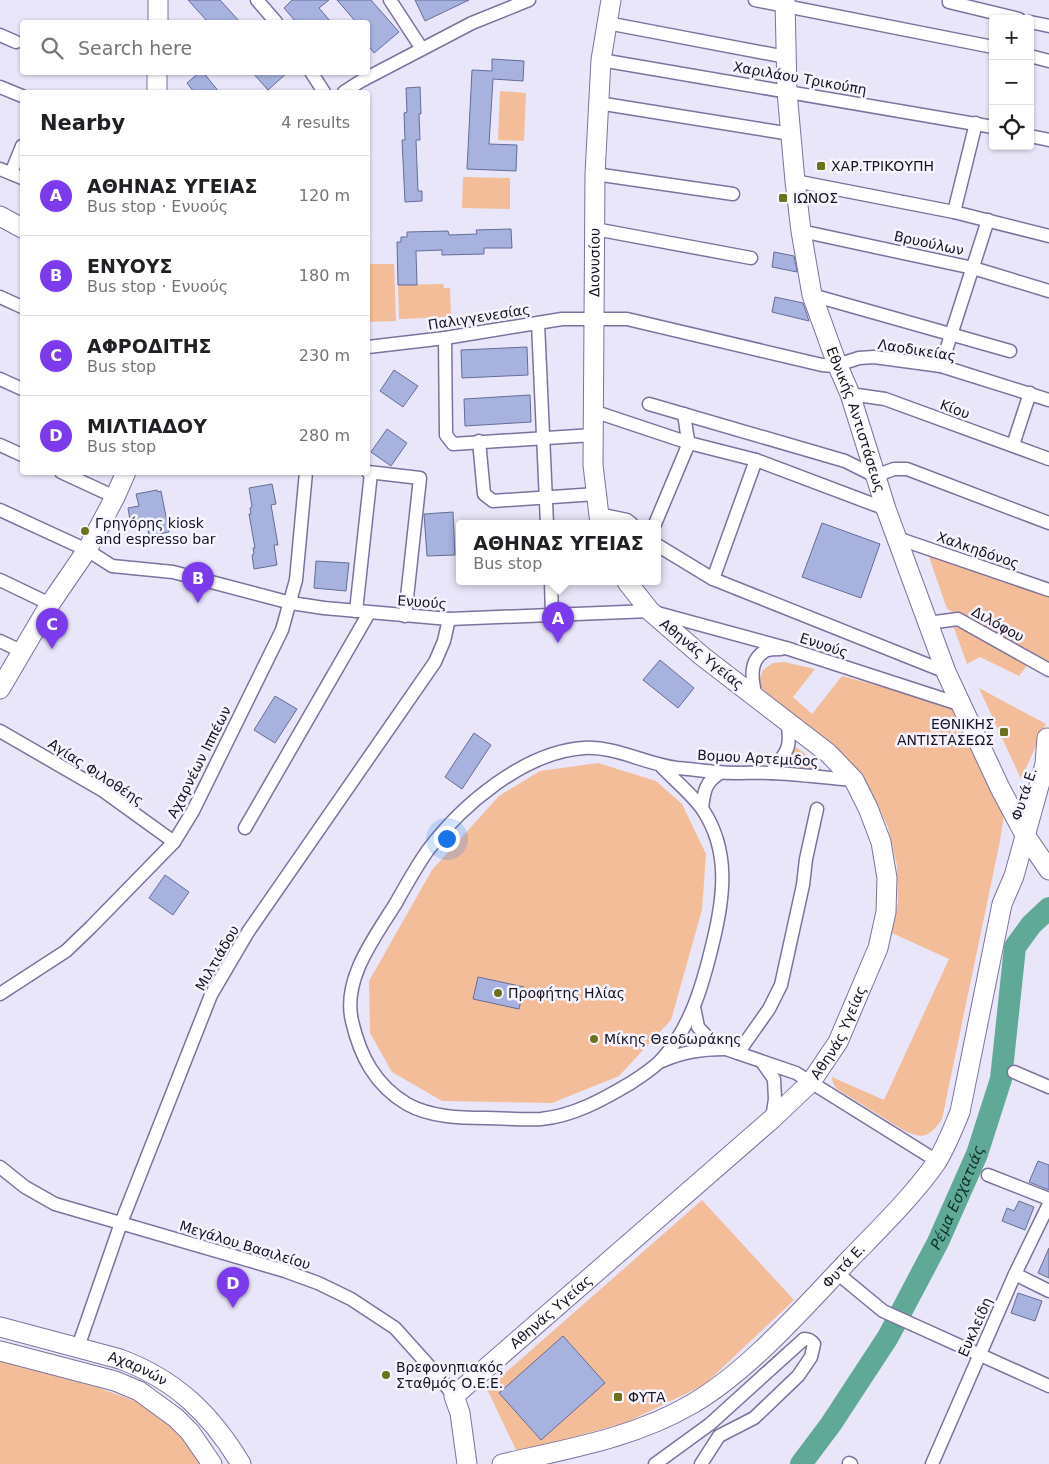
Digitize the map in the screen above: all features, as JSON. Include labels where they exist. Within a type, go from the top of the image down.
[{"type":"street","points":[[158,0],[158,20]]},
{"type":"street","points":[[257,0],[274,20]]},
{"type":"street","points":[[390,0],[422,50]]},
{"type":"street","points":[[347,90],[472,23],[529,0]]},
{"type":"street","name":"Διονυσίου","points":[[599,519],[593,465],[595,174],[601,60],[611,0]]},
{"type":"street","points":[[755,0],[785,2],[989,46]]},
{"type":"street","points":[[949,0],[949,2],[1003,15]]},
{"type":"street","name":"Εθνικής Αντιστάσεως","points":[[785,2],[787,92],[795,181],[800,232],[812,295],[850,394],[886,509],[946,672],[1000,788],[1049,870]]},
{"type":"street","points":[[607,23],[786,57]]},
{"type":"street","points":[[1034,23],[1049,26]]},
{"type":"street","points":[[0,35],[16,42]]},
{"type":"street","points":[[1034,57],[1049,61]]},
{"type":"street","name":"Χαριλάου Τρικούπη","points":[[601,60],[989,126]]},
{"type":"street","points":[[157,75],[157,90]]},
{"type":"street","points":[[313,75],[323,90]]},
{"type":"street","points":[[0,87],[20,95]]},
{"type":"street","points":[[598,103],[791,134]]},
{"type":"street","points":[[954,212],[976,123]]},
{"type":"street","points":[[1034,137],[1049,140]]},
{"type":"street","points":[[11,173],[20,151]]},
{"type":"street","points":[[595,174],[733,194]]},
{"type":"street","points":[[795,181],[954,212],[1049,236]]},
{"type":"street","points":[[0,216],[20,227]]},
{"type":"street","points":[[941,366],[988,220]]},
{"type":"street","points":[[595,229],[751,258]]},
{"type":"street","name":"Βρυούλων","points":[[800,232],[973,268],[1049,291]]},
{"type":"street","points":[[812,295],[1010,351]]},
{"type":"street","points":[[0,297],[20,306]]},
{"type":"street","name":"Παλιγγενεσίας","points":[[370,348],[562,319],[627,319],[822,365],[834,366],[837,364]]},
{"type":"street","points":[[538,323],[548,520]]},
{"type":"street","points":[[445,338],[446,435],[453,444],[593,435]]},
{"type":"street","name":"Λαοδικείας","points":[[837,364],[859,358],[874,357],[941,366],[1049,400]]},
{"type":"street","points":[[0,379],[20,388]]},
{"type":"street","points":[[1013,445],[1030,393]]},
{"type":"street","name":"Κίου","points":[[850,394],[885,399],[1049,458]]},
{"type":"street","points":[[649,404],[845,461],[875,476],[894,470],[907,469],[1049,523]]},
{"type":"street","points":[[593,411],[689,442],[756,460],[886,509]]},
{"type":"street","points":[[657,520],[689,442],[684,414]]},
{"type":"street","points":[[479,441],[484,494],[492,501],[596,494]]},
{"type":"street","points":[[0,445],[20,455]]},
{"type":"street","points":[[712,579],[756,460]]},
{"type":"street","points":[[370,473],[420,478],[405,616]]},
{"type":"street","points":[[67,475],[115,497]]},
{"type":"street","points":[[0,689],[50,604],[86,550],[125,475]]},
{"type":"street","name":"Αχαρνέων Ιππέων","points":[[0,994],[66,950],[113,906],[174,842],[193,811],[282,630],[296,580],[306,475]]},
{"type":"street","points":[[245,828],[363,612],[369,475]]},
{"type":"street","name":"Ενυούς","points":[[0,510],[86,550],[112,566],[173,572],[291,603],[363,612],[449,619],[650,611],[786,648],[962,705]]},
{"type":"street","points":[[599,519],[627,520]]},
{"type":"street","name":"Χαλκηδόνος","points":[[897,538],[1049,590]]},
{"type":"street","points":[[661,547],[712,579],[946,672]]},
{"type":"street","points":[[0,580],[50,604]]},
{"type":"street","points":[[551,585],[552,615]]},
{"type":"street","points":[[629,585],[650,611]]},
{"type":"street","name":"Αθηνάς Υγείας","points":[[454,1396],[772,1119],[811,1082],[838,1042],[878,948],[886,912],[887,878],[881,842],[868,808],[854,780],[828,753],[702,656],[650,611]]},
{"type":"street","name":"Μιλτιάδου","points":[[78,1347],[121,1223],[211,995],[248,932],[435,662],[444,641],[449,619]]},
{"type":"street","name":"Διλόφου","points":[[928,623],[958,619],[1049,670]]},
{"type":"street","points":[[0,641],[22,652]]},
{"type":"street","points":[[756,697],[752,681],[752,669],[757,658],[766,650],[786,648]]},
{"type":"street","points":[[772,773],[785,754],[790,740],[787,721]]},
{"type":"street","name":"Αγίας Φιλοθέης","points":[[0,731],[102,790],[174,842]]},
{"type":"street","name":"Φυτά Ε.","points":[[502,1464],[614,1438],[656,1422],[692,1404],[728,1380],[764,1347],[837,1273],[914,1191],[937,1161],[960,1112],[1002,904],[1002,871],[1023,824],[1045,764],[1048,736]]},
{"type":"street","name":"Βομου Αρτεμιδος","points":[[660,1062],[606,1098],[574,1112],[542,1119],[472,1118],[433,1114],[407,1104],[382,1085],[366,1063],[357,1041],[350,1012],[354,978],[369,948],[427,851],[451,823],[473,802],[528,764],[560,753],[585,748],[618,752],[661,766],[720,773],[772,773],[854,780]]},
{"type":"street","points":[[660,1062],[680,1035],[694,1007],[706,973],[721,911],[724,876],[721,851],[712,826],[702,808],[661,766]]},
{"type":"street","points":[[702,808],[704,791],[710,779],[720,773]]},
{"type":"street","points":[[732,1051],[769,1009],[780,986],[803,885],[806,859],[817,809]]},
{"type":"street","name":"Εθνικής Αντιστάσεως","points":[[1023,824],[1049,853]]},
{"type":"street","name":"Φυτά Ε.","points":[[1002,904],[1014,876],[1023,824]]},
{"type":"street","points":[[1014,876],[1025,869],[1037,867],[1049,870]]},
{"type":"street","points":[[694,1007],[698,1027],[711,1041],[732,1051],[796,1074],[937,1161]]},
{"type":"street","points":[[660,1062],[679,1054],[701,1049],[732,1051]]},
{"type":"street","points":[[762,1062],[774,1079],[775,1099],[772,1119]]},
{"type":"street","points":[[1014,1072],[1049,1087]]},
{"type":"street","name":"Μεγάλου Βασιλείου","points":[[0,1167],[25,1187],[55,1204],[285,1271],[318,1283],[351,1300],[395,1328],[454,1396]]},
{"type":"street","points":[[988,1175],[1049,1200]]},
{"type":"street","name":"Ευκλείδη","points":[[932,1464],[1015,1274],[1049,1204]]},
{"type":"street","points":[[837,1273],[883,1311],[1049,1386]]},
{"type":"street","points":[[1015,1274],[1049,1290]]},
{"type":"street","name":"Αχαρνών","points":[[0,1327],[78,1347],[139,1366],[159,1377],[180,1391],[216,1426],[241,1464]]},
{"type":"street","points":[[655,1464],[710,1424],[804,1339],[812,1341],[814,1344],[811,1357],[798,1376],[754,1418],[720,1436],[701,1464]]},
{"type":"street","name":"Αχαρνών","points":[[0,1351],[115,1382],[139,1391],[176,1418],[190,1432],[212,1464]]},
{"type":"street","points":[[454,1396],[460,1413],[467,1464]]},
{"type":"shaded area","points":[[500,91],[526,93],[524,141],[498,140]]},
{"type":"shaded area","points":[[463,177],[510,178],[510,209],[462,208]]},
{"type":"shaded area","points":[[370,264],[394,264],[396,321],[370,322]]},
{"type":"shaded area","points":[[443,284],[444,288],[450,288],[451,317],[399,319],[398,285]]},
{"type":"shaded area","points":[[923,539],[1049,592],[1049,665],[947,609]]},
{"type":"shaded area","points":[[953,625],[1028,664],[1019,676],[980,657],[967,664]]},
{"type":"shaded area","points":[[784,662],[815,669],[793,697],[812,714],[842,676],[943,703],[959,712],[1003,806],[1000,841],[942,1119],[934,1130],[925,1135],[916,1135],[903,1130],[837,1089],[833,1083],[832,1077],[884,1100],[949,959],[892,933],[898,902],[897,865],[888,827],[872,793],[849,763],[770,697],[761,687],[760,678],[763,670],[773,663]]},
{"type":"shaded area","points":[[979,688],[1046,724],[1021,779]]},
{"type":"shaded area","points":[[794,746],[808,756],[824,772],[782,770]]},
{"type":"shaded area","points":[[598,763],[656,781],[682,804],[706,854],[702,910],[671,1020],[619,1076],[552,1103],[442,1101],[392,1072],[370,1033],[369,981],[432,870],[499,796],[540,771]]},
{"type":"shaded area","points":[[702,1200],[794,1300],[704,1385],[627,1422],[557,1442],[516,1450],[487,1389]]},
{"type":"shaded area","points":[[0,1360],[99,1388],[149,1406],[183,1431],[204,1464],[0,1464]]},
{"type":"building","points":[[188,0],[220,0],[238,20],[206,20]]},
{"type":"building","points":[[292,0],[329,0],[319,8],[329,20],[294,20],[284,8]]},
{"type":"building","points":[[337,0],[371,0],[399,32],[374,53],[370,48],[370,20],[354,20]]},
{"type":"building","points":[[415,0],[469,0],[425,21]]},
{"type":"building","points":[[492,59],[524,61],[523,81],[493,79],[489,144],[517,145],[516,171],[467,169],[472,70],[492,71]]},
{"type":"building","points":[[196,75],[205,75],[217,90],[192,90],[187,83]]},
{"type":"building","points":[[255,75],[285,75],[268,90]]},
{"type":"building","points":[[420,87],[420,140],[416,140],[418,191],[422,191],[422,201],[405,202],[402,140],[405,140],[404,113],[407,112],[406,88]]},
{"type":"building","points":[[511,229],[512,248],[484,248],[484,254],[442,255],[442,250],[416,251],[417,285],[398,285],[397,242],[401,242],[401,237],[407,237],[407,232],[448,231],[449,235],[477,234],[476,230]]},
{"type":"building","points":[[774,252],[794,256],[797,272],[772,267]]},
{"type":"building","points":[[775,297],[803,303],[809,321],[772,312]]},
{"type":"building","points":[[527,347],[528,375],[462,378],[461,350]]},
{"type":"building","points":[[394,370],[418,386],[403,407],[380,391]]},
{"type":"building","points":[[530,395],[531,422],[465,426],[464,399]]},
{"type":"building","points":[[387,429],[407,443],[391,466],[371,452]]},
{"type":"building","points":[[272,484],[276,504],[271,505],[278,545],[274,545],[277,565],[254,569],[252,555],[254,554],[253,548],[255,548],[249,514],[251,514],[250,508],[252,507],[249,488]]},
{"type":"building","points":[[157,490],[158,492],[161,491],[169,532],[149,536],[147,524],[131,527],[128,508],[139,506],[136,494]]},
{"type":"building","points":[[453,512],[455,555],[427,556],[424,514]]},
{"type":"building","points":[[822,523],[880,544],[861,598],[802,577]]},
{"type":"building","points":[[316,561],[349,563],[346,591],[314,588]]},
{"type":"building","points":[[660,660],[694,688],[678,708],[643,680]]},
{"type":"building","points":[[275,696],[297,709],[275,743],[254,730]]},
{"type":"building","points":[[474,733],[491,745],[462,789],[445,777]]},
{"type":"building","points":[[165,875],[189,892],[173,915],[149,898]]},
{"type":"building","name":"Προφήτης Ηλίας","points":[[478,977],[524,987],[519,1009],[473,999]]},
{"type":"building","points":[[1038,1161],[1049,1165],[1049,1190],[1029,1182]]},
{"type":"building","points":[[1019,1201],[1034,1207],[1025,1230],[1002,1221],[1007,1208],[1014,1211]]},
{"type":"building","points":[[1049,1248],[1049,1278],[1038,1273]]},
{"type":"building","points":[[1018,1293],[1042,1301],[1035,1321],[1011,1313]]},
{"type":"building","points":[[563,1336],[605,1383],[541,1440],[499,1393]]},
{"type":"waterway","name":"Ρέμα Εσχατιάς","points":[[801,1464],[831,1424],[888,1337],[938,1242],[977,1154],[1001,1079],[1015,947],[1031,925],[1049,908]]},
{"type":"place","name":"ΧΑΡ.ΤΡΙΚΟΥΠΗ","points":[[821,166]]},
{"type":"place","name":"ΙΩΝΟΣ","points":[[783,198]]},
{"type":"place","name":"Γρηγόρης kiosk and espresso bar","points":[[85,531]]},
{"type":"place","name":"ΕΝΥΟΥΣ","points":[[198,603]]},
{"type":"place","name":"ΑΘΗΝΑΣ ΥΓΕΙΑΣ","points":[[558,643]]},
{"type":"place","name":"ΑΦΡΟΔΙΤΗΣ","points":[[52,649]]},
{"type":"place","name":"ΕΘΝΙΚΗΣ ΑΝΤΙΣΤΑΣΕΩΣ","points":[[1004,732]]},
{"type":"place","name":"Προφήτης Ηλίας","points":[[498,993]]},
{"type":"place","name":"Μίκης Θεοδωράκης","points":[[594,1039]]},
{"type":"place","name":"ΜΙΛΤΙΑΔΟΥ","points":[[233,1308]]},
{"type":"place","name":"Βρεφονηπιακός Σταθμός Ο.Ε.Ε.","points":[[386,1375]]},
{"type":"place","name":"ΦΥΤΑ","points":[[618,1397]]}]
